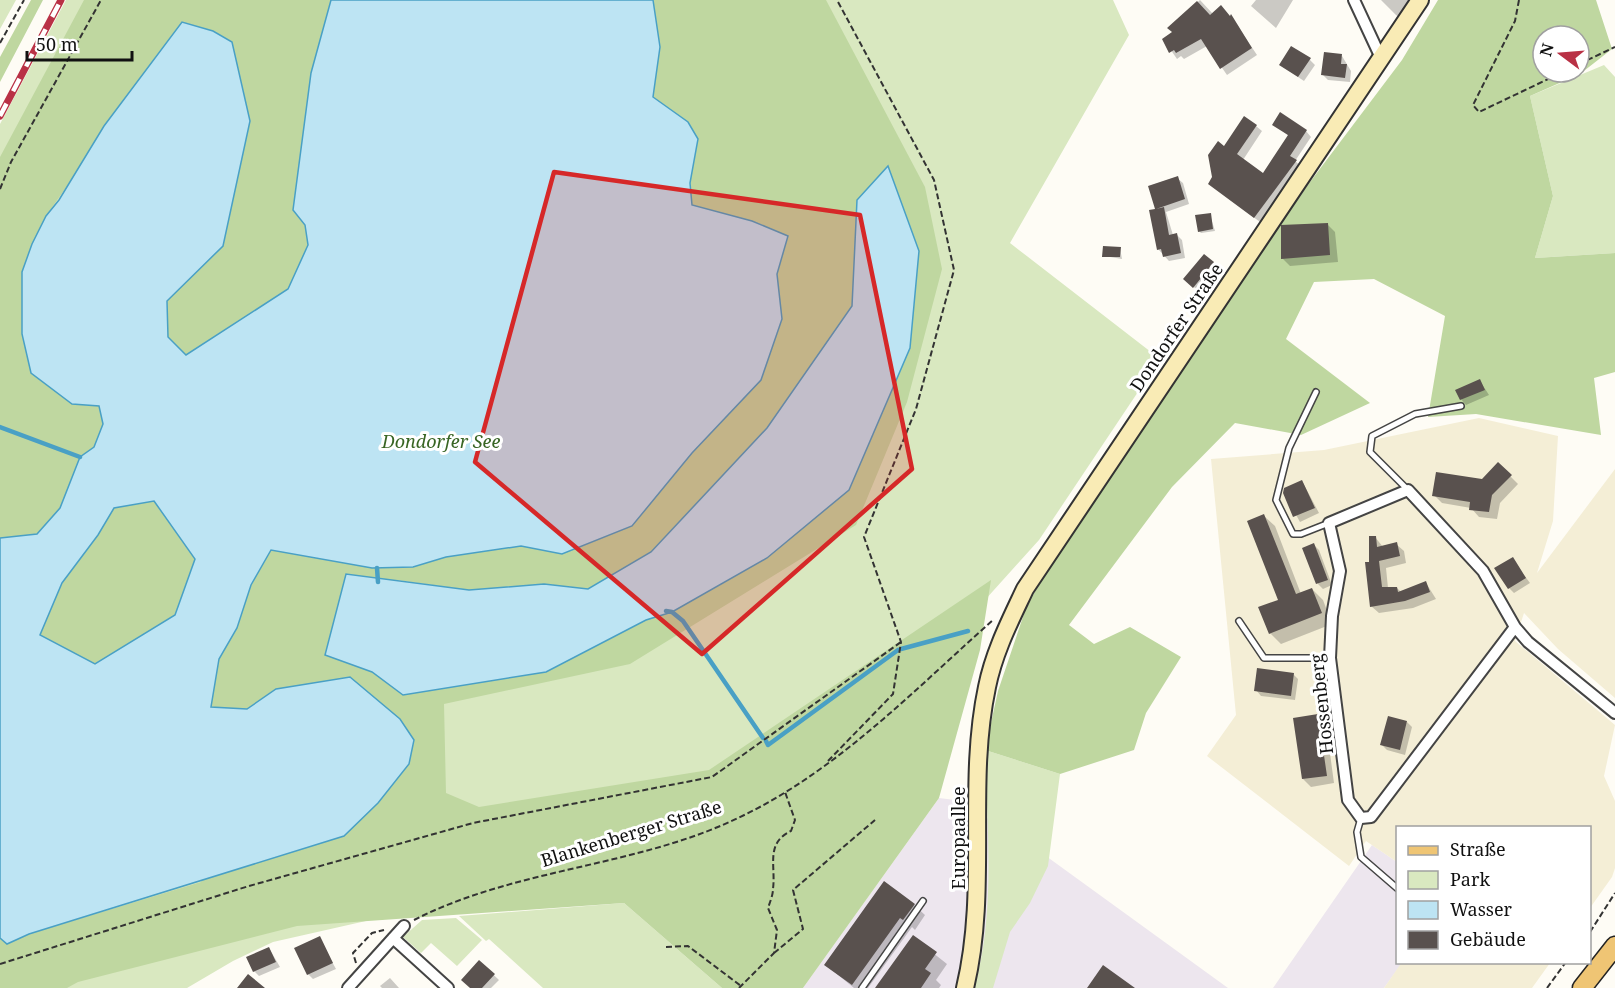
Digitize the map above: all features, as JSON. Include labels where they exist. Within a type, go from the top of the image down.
[{"type":"main road","name":"Dondorfer Straße","points":[[987,688],[997,649],[1025,589],[1420,0]]},
{"type":"main road","name":"Europaallee","points":[[965,988],[977,921],[978,780],[987,688]]},
{"type":"main road","points":[[1582,988],[1615,946]]},
{"type":"street","points":[[1354,0],[1381,58]]},
{"type":"street","points":[[1329,523],[1408,490],[1483,571],[1515,627],[1528,642],[1615,713]]},
{"type":"street","name":"Hossenberg","points":[[1329,523],[1340,571],[1332,616],[1330,658],[1348,800],[1361,818]]},
{"type":"street","points":[[1361,818],[1371,817],[1515,627]]},
{"type":"street","points":[[348,988],[358,974],[404,926]]},
{"type":"street","points":[[393,938],[448,988]]},
{"type":"lane","points":[[1316,392],[1289,448],[1280,474],[1276,500],[1284,521],[1293,534],[1301,534],[1329,523]]},
{"type":"lane","points":[[1408,490],[1370,452],[1372,436],[1415,414],[1461,406]]},
{"type":"lane","points":[[1239,621],[1264,658],[1330,658]]},
{"type":"lane","points":[[1361,818],[1357,832],[1361,857],[1396,887]]},
{"type":"lane","points":[[862,988],[923,901]]},
{"type":"path","points":[[0,43],[24,0]]},
{"type":"path","points":[[0,189],[10,162],[101,0]]},
{"type":"path","points":[[819,770],[893,694],[901,642],[864,537],[915,409],[954,270],[933,180],[837,0]]},
{"type":"path","points":[[1519,0],[1515,21],[1473,105],[1479,112],[1538,84]]},
{"type":"path","points":[[1591,58],[1615,47]]},
{"type":"path","name":"Blankenberger Straße","points":[[404,926],[447,904],[486,891],[675,841],[738,818],[819,770],[898,707],[997,617]]},
{"type":"path","points":[[0,964],[249,886],[473,823],[712,777],[901,642]]},
{"type":"path","points":[[774,953],[777,930],[768,908],[773,891],[772,850],[781,835],[791,831],[795,819],[785,791]]},
{"type":"path","points":[[666,947],[688,946],[740,987],[774,953],[803,929],[792,890],[875,820]]},
{"type":"path","points":[[1591,930],[1615,893]]},
{"type":"path","points":[[358,974],[353,954],[372,933],[382,928],[393,938]]},
{"type":"path","points":[[1547,988],[1565,964]]},
{"type":"highlighted area","points":[[554,172],[860,215],[912,469],[702,654],[475,462]]},
{"type":"shaded area","points":[[1479,418],[1558,436],[1553,521],[1537,573],[1615,469],[1615,698],[1558,649],[1524,613],[1515,641],[1615,725],[1604,776],[1615,801],[1615,868],[1612,877],[1591,907],[1591,826],[1396,826],[1396,861],[1366,841],[1349,866],[1207,756],[1236,715],[1211,459],[1324,450]]},
{"type":"shaded area","points":[[939,798],[955,800],[1017,835],[1228,988],[803,988]]},
{"type":"shaded area","points":[[1372,845],[1396,861],[1396,964],[1401,964],[1384,988],[1273,988]]},
{"type":"shaded area","points":[[1401,964],[1549,964],[1532,988],[1384,988]]},
{"type":"green space","points":[[0,0],[16,0],[0,29]]},
{"type":"green space","points":[[31,0],[43,0],[0,82],[0,57]]},
{"type":"green space","name":"Dondorfer See","points":[[66,0],[1113,0],[1129,35],[1010,243],[1160,359],[1039,540],[922,670],[419,909],[273,942],[233,961],[187,988],[0,988],[0,124]]},
{"type":"green space","points":[[84,0],[331,0],[311,74],[293,210],[305,225],[308,245],[288,289],[186,355],[168,337],[167,301],[223,246],[232,42],[213,31],[182,22],[46,216],[72,404],[100,406],[103,424],[94,447],[80,457],[60,508],[37,534],[0,538],[0,157]]},
{"type":"green space","points":[[653,0],[826,0],[925,187],[942,269],[907,402],[856,525],[630,664],[444,704],[446,793],[479,807],[709,770],[991,580],[980,650],[939,798],[803,988],[722,988],[624,903],[297,926],[78,982],[67,988],[0,988],[0,938],[7,944],[29,934],[201,882],[276,689],[247,710],[210,707],[219,659],[237,628],[251,585],[271,550],[372,568],[413,567],[446,557],[521,546],[562,554],[632,526],[692,453],[761,380],[782,319],[777,274],[788,236],[752,221],[692,205],[690,183],[698,139],[688,122],[653,97],[660,47]],"holes":[[[857,200],[919,251],[910,348],[849,490],[672,612],[646,620],[546,672],[403,695],[372,672],[397,580],[469,590],[544,584],[588,589],[651,552],[767,428],[852,306]]]},
{"type":"green space","points":[[1438,0],[1596,0],[1612,49],[1591,65],[1591,24],[1531,24],[1531,84],[1557,84],[1530,96],[1553,196],[1535,258],[1615,253],[1615,372],[1594,378],[1601,435],[1476,414],[1428,417],[1445,316],[1374,279],[1314,282],[1286,339],[1370,403],[1301,435],[1235,423],[1172,487],[1069,625],[1094,644],[1130,627],[1181,657],[1146,713],[1134,750],[1060,774],[985,750],[998,691],[1027,605],[1063,545],[1110,477],[1176,372],[1310,182],[1402,60]]},
{"type":"green space","points":[[1604,65],[1615,77],[1615,253],[1535,258],[1553,196],[1530,96],[1559,84],[1591,84],[1591,70]]},
{"type":"green space","points":[[154,501],[195,559],[175,615],[95,664],[40,635],[62,583],[98,535],[114,508]]},
{"type":"green space","points":[[985,750],[1060,774],[1048,866],[1030,903],[1010,932],[993,988],[974,988],[981,960],[988,901]]},
{"type":"green space","points":[[624,903],[722,988],[543,988],[489,939],[486,941],[459,916]]},
{"type":"green space","points":[[456,918],[482,940],[457,966],[431,943],[421,953],[403,937],[422,920]]},
{"type":"water","name":"Dondorfer See","points":[[331,0],[653,0],[660,47],[653,97],[688,122],[698,139],[690,183],[692,205],[752,221],[788,236],[777,274],[782,319],[761,380],[692,453],[632,526],[562,554],[521,546],[446,557],[413,567],[372,568],[271,550],[251,585],[237,628],[219,659],[211,707],[247,709],[276,689],[350,677],[400,719],[414,740],[409,764],[378,803],[344,836],[29,934],[7,944],[0,938],[0,538],[37,534],[60,508],[80,457],[94,447],[103,424],[99,406],[72,404],[31,373],[22,334],[22,272],[32,244],[46,216],[59,200],[104,126],[182,22],[213,31],[232,42],[250,121],[223,246],[167,301],[168,337],[186,355],[288,289],[308,245],[305,225],[293,210],[311,73]],"holes":[[[154,501],[195,559],[175,615],[95,664],[40,635],[62,583],[98,535],[114,508]]]},
{"type":"water","points":[[888,166],[919,251],[910,348],[849,490],[767,558],[672,612],[646,620],[546,672],[403,695],[372,672],[325,655],[346,574],[469,590],[544,584],[588,589],[651,552],[767,428],[852,306],[857,200]]},
{"type":"building","points":[[1197,1],[1210,15],[1221,5],[1230,16],[1231,14],[1252,48],[1220,69],[1201,39],[1176,53],[1174,50],[1169,53],[1162,39],[1172,32],[1167,28]]},
{"type":"building","points":[[1291,46],[1311,58],[1298,77],[1279,65]]},
{"type":"building","points":[[1324,52],[1342,54],[1341,64],[1347,64],[1345,78],[1321,75]]},
{"type":"building","points":[[1280,112],[1307,130],[1290,156],[1297,160],[1254,218],[1208,184],[1212,177],[1208,155],[1218,141],[1224,146],[1244,116],[1257,125],[1237,154],[1263,173],[1288,135],[1272,125]]},
{"type":"building","points":[[1178,176],[1185,199],[1156,209],[1164,207],[1169,235],[1177,233],[1181,253],[1163,257],[1161,249],[1157,250],[1149,210],[1155,209],[1148,186]]},
{"type":"building","points":[[1211,213],[1213,229],[1198,232],[1195,215]]},
{"type":"building","points":[[1328,223],[1330,255],[1281,259],[1281,225]]},
{"type":"building","points":[[1103,246],[1121,247],[1120,257],[1102,257]]},
{"type":"building","points":[[1204,254],[1214,262],[1193,288],[1183,279]]},
{"type":"building","points":[[1480,379],[1485,390],[1460,400],[1455,390]]},
{"type":"building","points":[[1498,462],[1512,475],[1492,495],[1489,512],[1469,510],[1470,502],[1432,496],[1436,472],[1482,479]]},
{"type":"building","points":[[1302,480],[1315,508],[1293,517],[1283,493],[1284,488]]},
{"type":"building","points":[[1264,514],[1296,594],[1312,588],[1322,613],[1269,634],[1258,607],[1278,600],[1247,521]]},
{"type":"building","points":[[1369,536],[1376,536],[1377,547],[1397,542],[1400,556],[1379,561],[1382,587],[1397,587],[1398,592],[1426,581],[1430,592],[1405,601],[1370,607],[1365,562],[1369,562]]},
{"type":"building","points":[[1314,543],[1328,580],[1316,584],[1302,548]]},
{"type":"building","points":[[1513,557],[1526,578],[1508,589],[1494,568]]},
{"type":"building","points":[[1257,668],[1294,673],[1291,696],[1254,691]]},
{"type":"building","points":[[1318,714],[1327,776],[1302,779],[1293,718]]},
{"type":"building","points":[[1388,716],[1407,721],[1400,750],[1380,745]]},
{"type":"building","points":[[884,881],[915,904],[903,920],[900,918],[852,985],[824,965]]},
{"type":"building","points":[[913,935],[937,952],[925,969],[931,973],[921,988],[875,988]]},
{"type":"building","points":[[320,936],[333,963],[307,975],[294,948]]},
{"type":"building","points":[[269,947],[276,962],[253,972],[246,957]]},
{"type":"building","points":[[479,960],[495,974],[482,988],[470,988],[461,980]]},
{"type":"building","points":[[1103,965],[1135,988],[1087,988]]},
{"type":"building","points":[[248,974],[265,988],[237,988]]},
{"type":"waterway","points":[[0,427],[80,457]]},
{"type":"waterway","points":[[377,568],[378,582]]},
{"type":"waterway","points":[[666,611],[672,612],[683,621],[763,738]]},
{"type":"waterway","points":[[901,649],[968,631]]},
{"type":"waterway","points":[[766,741],[768,745],[898,650]]},
{"type":"railway","points":[[0,116],[61,0]]}]
